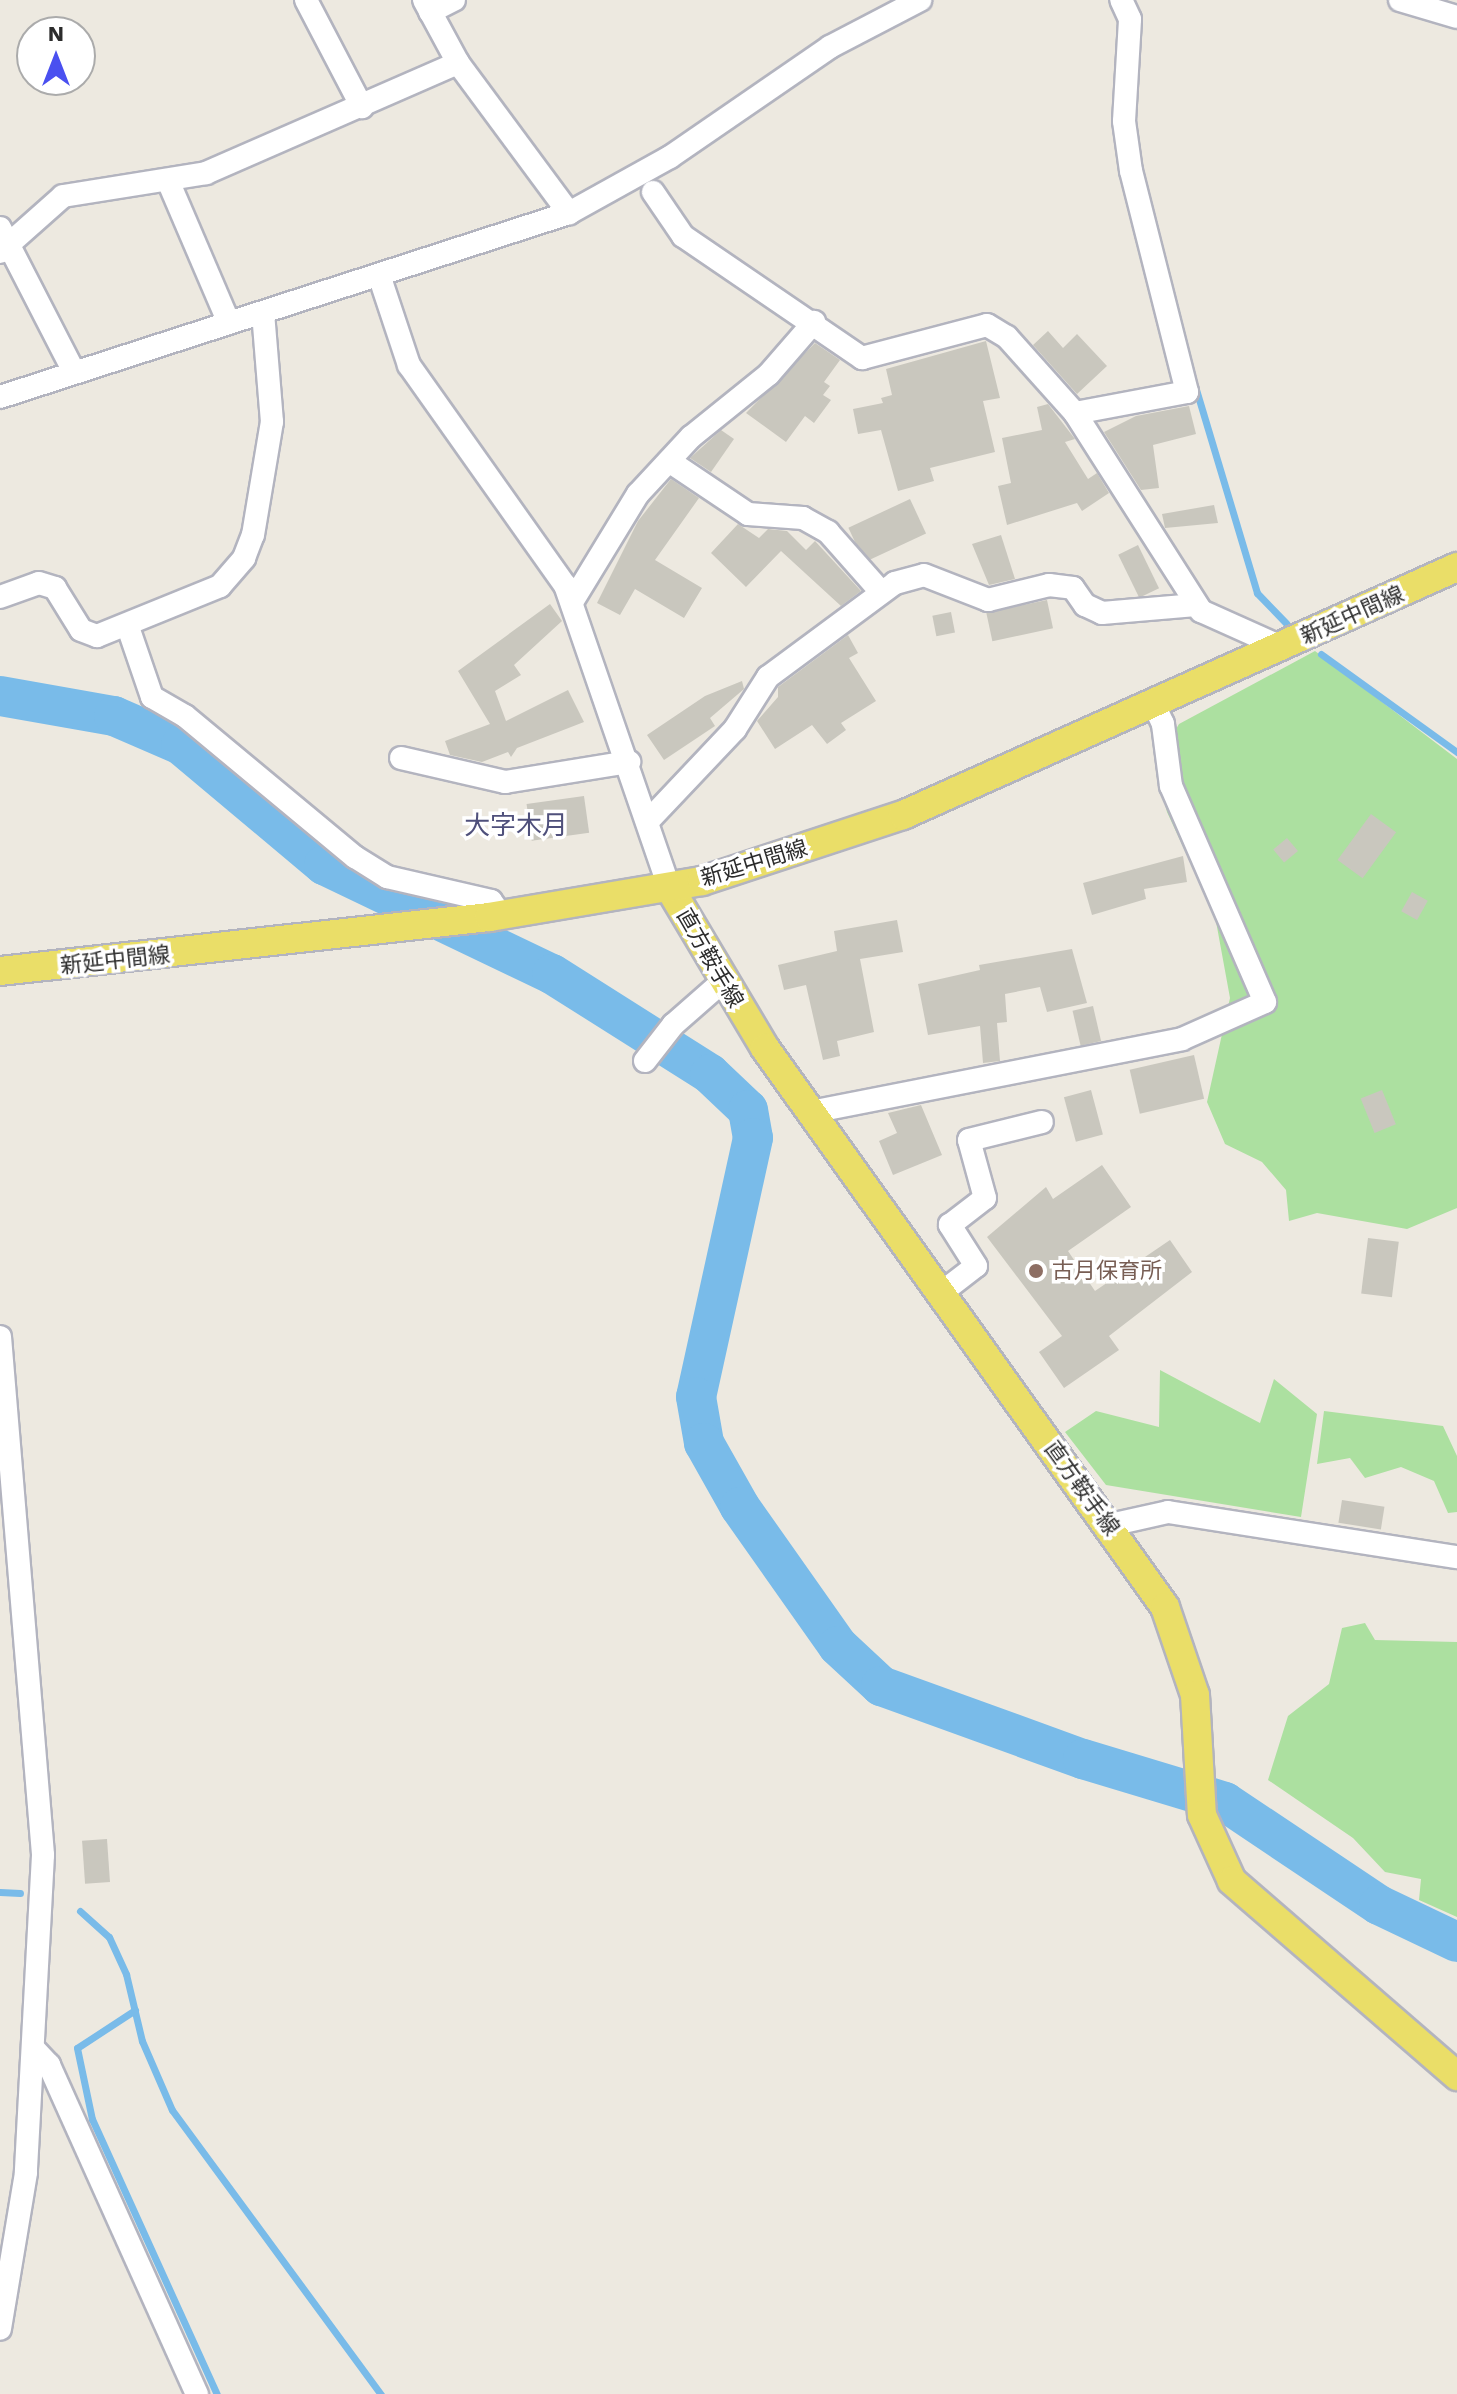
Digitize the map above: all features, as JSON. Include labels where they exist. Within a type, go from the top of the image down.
[{"type":"main road","name":"新延中間線","points":[[0,971],[495,916],[669,887],[903,815],[1457,567]]},
{"type":"main road","name":"直方鞍手線","points":[[669,887],[721,983],[1110,1525],[1165,1607],[1187,1658],[1200,1758],[1202,1815],[1232,1881],[1457,2076]]},
{"type":"street","points":[[306,0],[362,107]]},
{"type":"street","points":[[454,0],[427,6],[458,63],[569,213]]},
{"type":"street","points":[[1075,413],[1187,392],[1131,171],[1124,121],[1130,19],[1121,0]]},
{"type":"street","points":[[1400,0],[1457,17]]},
{"type":"street","points":[[0,397],[569,213],[670,157],[830,47],[914,2]]},
{"type":"street","points":[[74,372],[3,241],[63,196],[169,183],[257,154],[458,63]]},
{"type":"street","points":[[169,183],[229,323]]},
{"type":"street","points":[[653,192],[683,236],[814,322],[862,358],[987,325],[1007,337],[1075,413],[1196,605]]},
{"type":"street","points":[[379,275],[409,365],[506,495],[572,602],[650,819],[669,887]]},
{"type":"street","points":[[0,597],[39,583],[55,588],[81,630],[97,636],[128,627],[220,586],[244,558],[272,422],[263,312]]},
{"type":"street","points":[[572,602],[638,494],[669,461],[769,374],[814,322]]},
{"type":"street","points":[[669,461],[748,514],[803,518],[828,532],[881,592]]},
{"type":"street","points":[[650,819],[735,729],[768,677],[881,592],[924,575],[988,600],[1049,585],[1073,588],[1085,605],[1102,613],[1196,605],[1281,647]]},
{"type":"street","points":[[128,627],[152,697],[185,716],[345,849],[387,877],[491,901],[495,916]]},
{"type":"street","points":[[811,1112],[1182,1039],[1265,1002],[1171,786],[1163,724],[1154,705]]},
{"type":"street","points":[[401,758],[505,782],[629,762]]},
{"type":"street","points":[[645,1061],[673,1025],[721,983]]},
{"type":"street","points":[[941,1293],[976,1266],[950,1225],[985,1198],[969,1140],[1042,1122]]},
{"type":"street","points":[[0,1337],[43,1855],[35,2050],[5,2265],[0,2329]]},
{"type":"street","points":[[1110,1525],[1168,1512],[1457,1557]]},
{"type":"street","points":[[35,2050],[49,2065],[197,2394]]},
{"type":"green space","points":[[1315,651],[1457,759],[1457,1208],[1407,1229],[1317,1213],[1289,1221],[1286,1190],[1262,1162],[1225,1144],[1207,1102],[1230,998],[1215,916],[1167,812],[1159,781],[1163,751],[1179,724]]},
{"type":"green space","points":[[1160,1370],[1260,1423],[1274,1379],[1317,1414],[1301,1517],[1106,1485],[1065,1432],[1096,1411],[1159,1427]]},
{"type":"green space","points":[[1324,1411],[1443,1426],[1457,1456],[1457,1512],[1448,1513],[1434,1481],[1401,1467],[1365,1478],[1350,1458],[1317,1464]]},
{"type":"green space","points":[[1365,1623],[1375,1640],[1457,1642],[1457,1917],[1419,1900],[1421,1879],[1385,1872],[1353,1838],[1268,1780],[1288,1716],[1329,1684],[1342,1628]]},
{"type":"building","points":[[1048,331],[1063,348],[1077,334],[1107,366],[1077,394],[1033,345]]},
{"type":"building","points":[[986,341],[1000,398],[983,401],[995,452],[930,468],[934,481],[898,491],[881,430],[858,434],[853,409],[883,403],[881,398],[892,395],[886,369]]},
{"type":"building","points":[[815,343],[840,360],[824,382],[830,386],[823,395],[831,400],[814,423],[805,416],[786,442],[746,413]]},
{"type":"building","points":[[1048,404],[1075,439],[1065,442],[1088,479],[1097,473],[1109,493],[1082,511],[1077,503],[1007,525],[998,486],[1011,483],[1002,438],[1042,430],[1037,407]]},
{"type":"building","points":[[1189,406],[1196,434],[1153,445],[1159,488],[1141,490],[1104,432],[1136,416]]},
{"type":"building","points":[[721,430],[734,439],[711,472],[690,458]]},
{"type":"building","points":[[671,479],[699,498],[655,560],[702,588],[684,618],[635,589],[620,615],[597,603],[638,521]]},
{"type":"building","points":[[910,499],[926,533],[864,562],[848,528]]},
{"type":"building","points":[[1214,505],[1218,523],[1165,528],[1162,514]]},
{"type":"building","points":[[738,524],[759,538],[768,529],[787,531],[806,550],[815,541],[861,591],[841,606],[781,551],[746,587],[711,553]]},
{"type":"building","points":[[1001,535],[1015,579],[989,585],[972,544]]},
{"type":"building","points":[[1138,545],[1159,588],[1139,598],[1118,555]]},
{"type":"building","points":[[1047,600],[1053,628],[992,641],[986,613]]},
{"type":"building","points":[[550,604],[562,621],[514,665],[521,675],[495,691],[506,721],[568,690],[584,722],[517,748],[511,757],[508,752],[482,762],[450,755],[445,741],[490,724],[458,671]]},
{"type":"building","points":[[951,612],[955,633],[936,636],[932,616]]},
{"type":"building","points":[[848,635],[858,653],[849,658],[876,701],[841,723],[846,730],[827,744],[812,725],[775,749],[757,721],[778,697],[778,687]]},
{"type":"building","points":[[742,681],[744,689],[710,718],[715,726],[664,760],[647,735],[705,696]]},
{"type":"building","points":[[584,796],[589,833],[532,841],[527,804]]},
{"type":"building","points":[[1371,814],[1396,832],[1363,878],[1337,860]]},
{"type":"building","points":[[1287,838],[1298,851],[1284,863],[1273,850]]},
{"type":"building","points":[[1183,856],[1187,882],[1144,889],[1146,899],[1092,915],[1083,883]]},
{"type":"building","points":[[1412,892],[1428,901],[1417,920],[1401,911]]},
{"type":"building","points":[[897,920],[903,952],[860,959],[874,1032],[837,1041],[840,1056],[823,1060],[806,985],[784,990],[778,965],[837,951],[834,931]]},
{"type":"building","points":[[1072,949],[1087,1003],[1047,1012],[1040,987],[1005,994],[1007,1022],[997,1023],[1000,1061],[983,1063],[980,1026],[928,1035],[918,984],[980,970],[979,965]]},
{"type":"building","points":[[1093,1006],[1101,1041],[1081,1046],[1073,1011]]},
{"type":"building","points":[[1194,1055],[1204,1099],[1140,1114],[1130,1070]]},
{"type":"building","points":[[1091,1090],[1103,1134],[1076,1142],[1064,1097]]},
{"type":"building","points":[[1382,1090],[1396,1124],[1375,1133],[1361,1099]]},
{"type":"building","points":[[921,1105],[942,1155],[893,1175],[879,1141],[897,1133],[888,1113]]},
{"type":"building","points":[[1102,1165],[1131,1207],[1068,1251],[1095,1291],[1170,1240],[1192,1272],[1109,1336],[1119,1350],[1064,1388],[1039,1352],[1062,1336],[987,1237],[1046,1187],[1053,1199]]},
{"type":"building","points":[[1368,1238],[1399,1242],[1392,1297],[1361,1294]]},
{"type":"building","points":[[1342,1500],[1384,1507],[1381,1529],[1338,1523]]},
{"type":"building","points":[[107,1839],[110,1882],[85,1884],[82,1841]]},
{"type":"waterway","points":[[1195,386],[1257,593],[1286,623]]},
{"type":"waterway","points":[[1321,654],[1457,752]]},
{"type":"waterway","points":[[0,696],[114,716],[181,745],[324,865],[552,974],[710,1074],[748,1110],[753,1138],[696,1397],[704,1443],[740,1507],[838,1646],[881,1686],[1083,1759],[1225,1802],[1379,1905],[1457,1942]]},
{"type":"waterway","points":[[0,1892],[20,1893]]},
{"type":"waterway","points":[[80,1911],[109,1937],[126,1974],[142,2041],[172,2110],[381,2394]]},
{"type":"waterway","points":[[135,2010],[77,2048],[92,2119],[217,2394]]},
{"type":"place","name":"古月保育所","points":[[1036,1271]]},
{"type":"district","name":"大字木月","points":[[516,826]]}]
